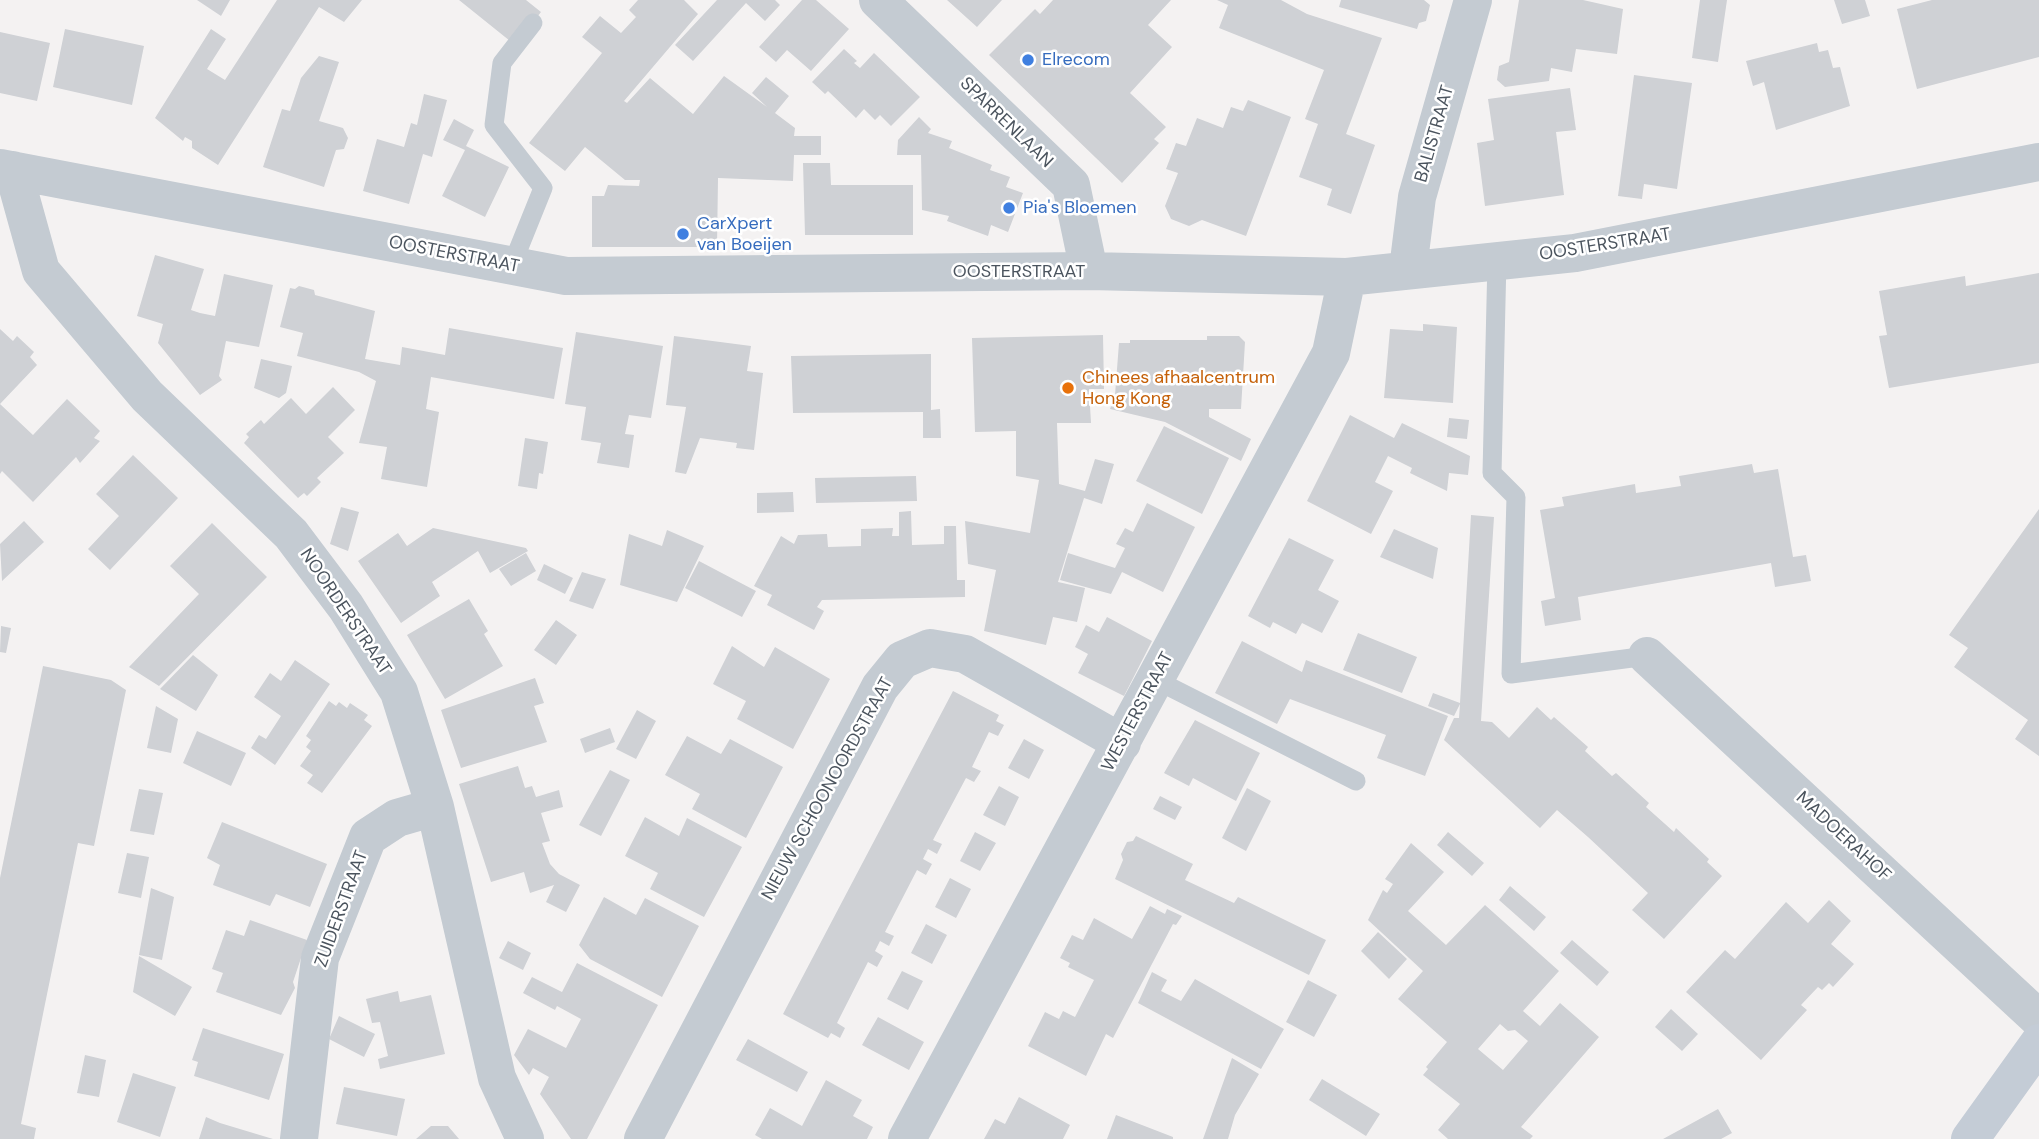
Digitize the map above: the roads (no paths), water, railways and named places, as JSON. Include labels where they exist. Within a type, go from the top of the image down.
[{"type":"main road","points":[[1970,1139],[2039,1043]]},
{"type":"street","name":"SPARRENLAAN","points":[[878,0],[1071,185],[1089,271]]},
{"type":"street","name":"BALISTRAAT","points":[[1408,269],[1417,197],[1473,0]]},
{"type":"street","name":"OOSTERSTRAAT","points":[[7,169],[566,276],[1089,271],[1347,277],[1497,259],[1575,253],[2039,162]]},
{"type":"street","name":"NOORDERSTRAAT","points":[[7,169],[41,271],[147,396],[291,534],[346,607],[399,692],[435,807],[497,1078],[525,1139]]},
{"type":"street","name":"WESTERSTRAAT","points":[[907,1139],[1331,353],[1347,277]]},
{"type":"street","name":"NIEUW SCHOONOORDSTRAAT","points":[[643,1139],[880,687],[902,660],[930,648],[965,654],[1122,743]]},
{"type":"street","name":"MADOERAHOF","points":[[1647,656],[2039,1019]]},
{"type":"street","name":"ZUIDERSTRAAT","points":[[299,1139],[320,958],[368,837],[397,818],[435,807]]},
{"type":"lane","points":[[512,265],[544,188],[495,125],[502,63],[533,23]]},
{"type":"lane","points":[[1497,259],[1492,473],[1516,497],[1511,674],[1647,656]]},
{"type":"lane","points":[[1156,680],[1356,781]]},
{"type":"place","name":"Elrecom","points":[[1028,60]]},
{"type":"place","name":"Pia's Bloemen","points":[[1009,208]]},
{"type":"place","name":"CarXpert van Boeijen","points":[[683,234]]},
{"type":"place","name":"Chinees afhaalcentrum Hong Kong","points":[[1068,388]]}]
